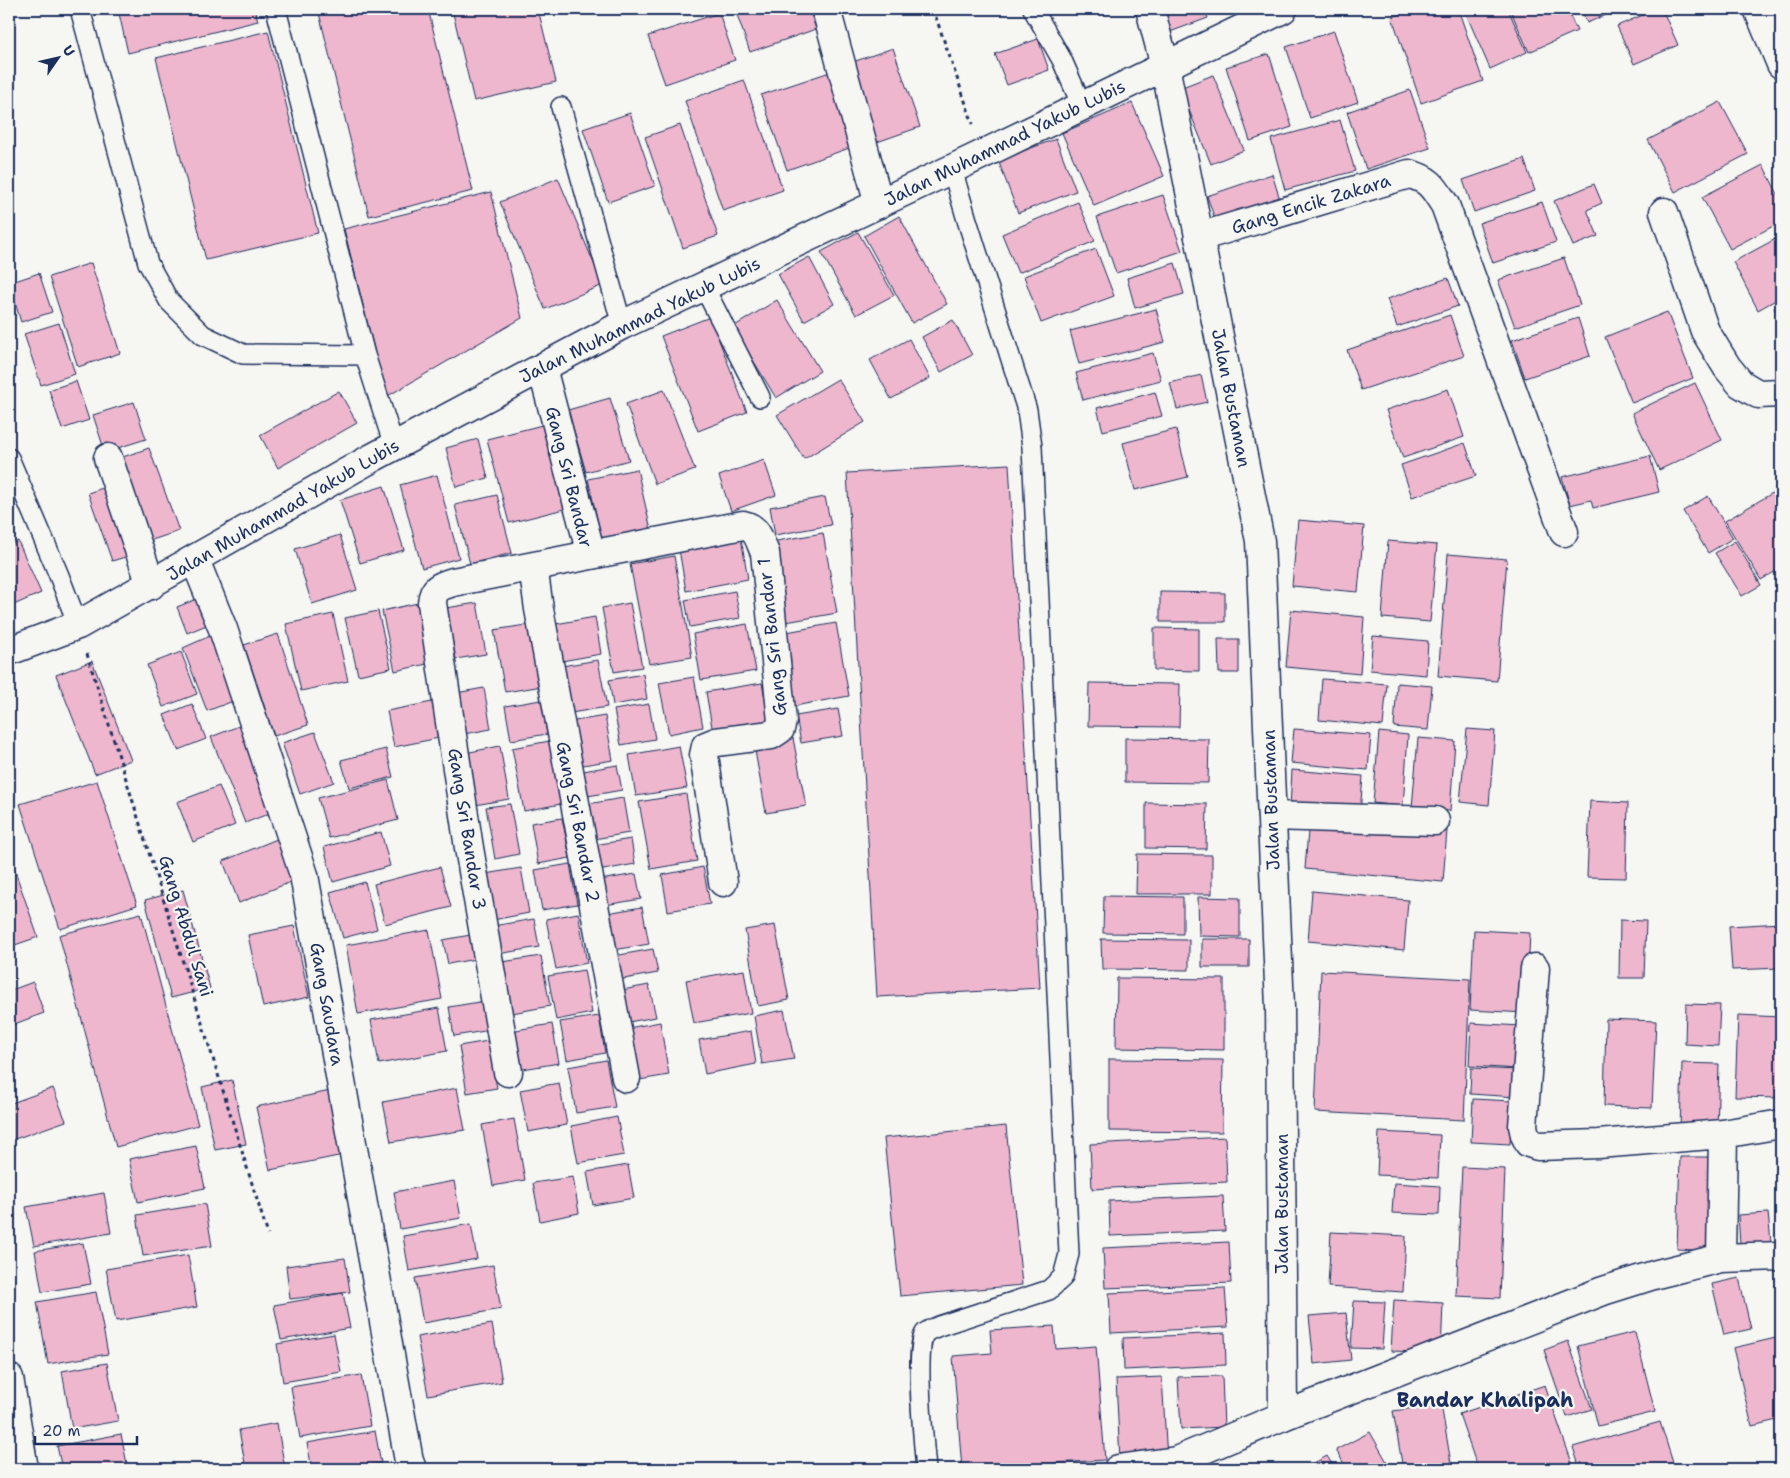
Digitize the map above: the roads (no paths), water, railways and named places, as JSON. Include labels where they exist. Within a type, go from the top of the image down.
[{"type":"street","points":[[826,9],[879,204]]},
{"type":"street","name":"Jalan Bustaman","points":[[1150,9],[1165,66],[1260,542],[1280,1006],[1283,1416]]},
{"type":"street","name":"Jalan Muhammad Yakub Lubis","points":[[9,651],[78,625],[394,446],[622,325],[879,204],[1283,9]]},
{"type":"street","points":[[1758,9],[1781,64]]},
{"type":"street","name":"Gang Encik Zakara","points":[[1199,237],[1409,174],[1422,177],[1434,187],[1445,205],[1564,532]]},
{"type":"street","points":[[1664,212],[1705,331],[1727,368],[1741,384],[1758,394],[1781,392]]},
{"type":"street","name":"Gang Sri Bandar","points":[[438,588],[453,582],[591,554],[542,368]]},
{"type":"street","points":[[108,458],[151,585]]},
{"type":"street","name":"Gang Sri Bandar 1","points":[[591,554],[742,525],[750,526],[757,534],[765,553],[782,721],[780,729],[771,735],[716,742],[706,746],[704,755],[723,882]]},
{"type":"street","name":"Gang Saudara","points":[[195,560],[223,629],[304,875],[410,1465]]},
{"type":"street","name":"Gang Sri Bandar 2","points":[[533,566],[539,609],[626,1078]]},
{"type":"street","name":"Gang Sri Bandar 3","points":[[438,588],[433,594],[432,603],[469,848],[508,1072]]},
{"type":"street","points":[[1272,816],[1435,821]]},
{"type":"street","points":[[1535,968],[1523,1126],[1529,1143],[1538,1146],[1565,1146],[1723,1134],[1781,1124]]},
{"type":"street","points":[[1721,1258],[1723,1134]]},
{"type":"street","points":[[1118,1469],[1179,1465],[1283,1416],[1603,1291],[1657,1274],[1721,1258],[1781,1256]]},
{"type":"street","points":[[9,1378],[24,1469]]},
{"type":"lane","points":[[80,9],[148,264],[170,301],[203,335],[243,354],[365,355]]},
{"type":"lane","points":[[276,9],[365,355],[394,446]]},
{"type":"lane","points":[[1033,9],[1062,60],[1082,106]]},
{"type":"lane","points":[[561,107],[622,325]]},
{"type":"lane","points":[[926,1469],[922,1423],[920,1346],[925,1334],[939,1326],[1049,1290],[1063,1277],[1068,1254],[1032,447],[1027,410],[952,169]]},
{"type":"lane","points":[[704,287],[760,397]]},
{"type":"lane","points":[[9,458],[78,625]]},
{"type":"district","name":"Bandar Khalipah","points":[[1485,1400]]}]
